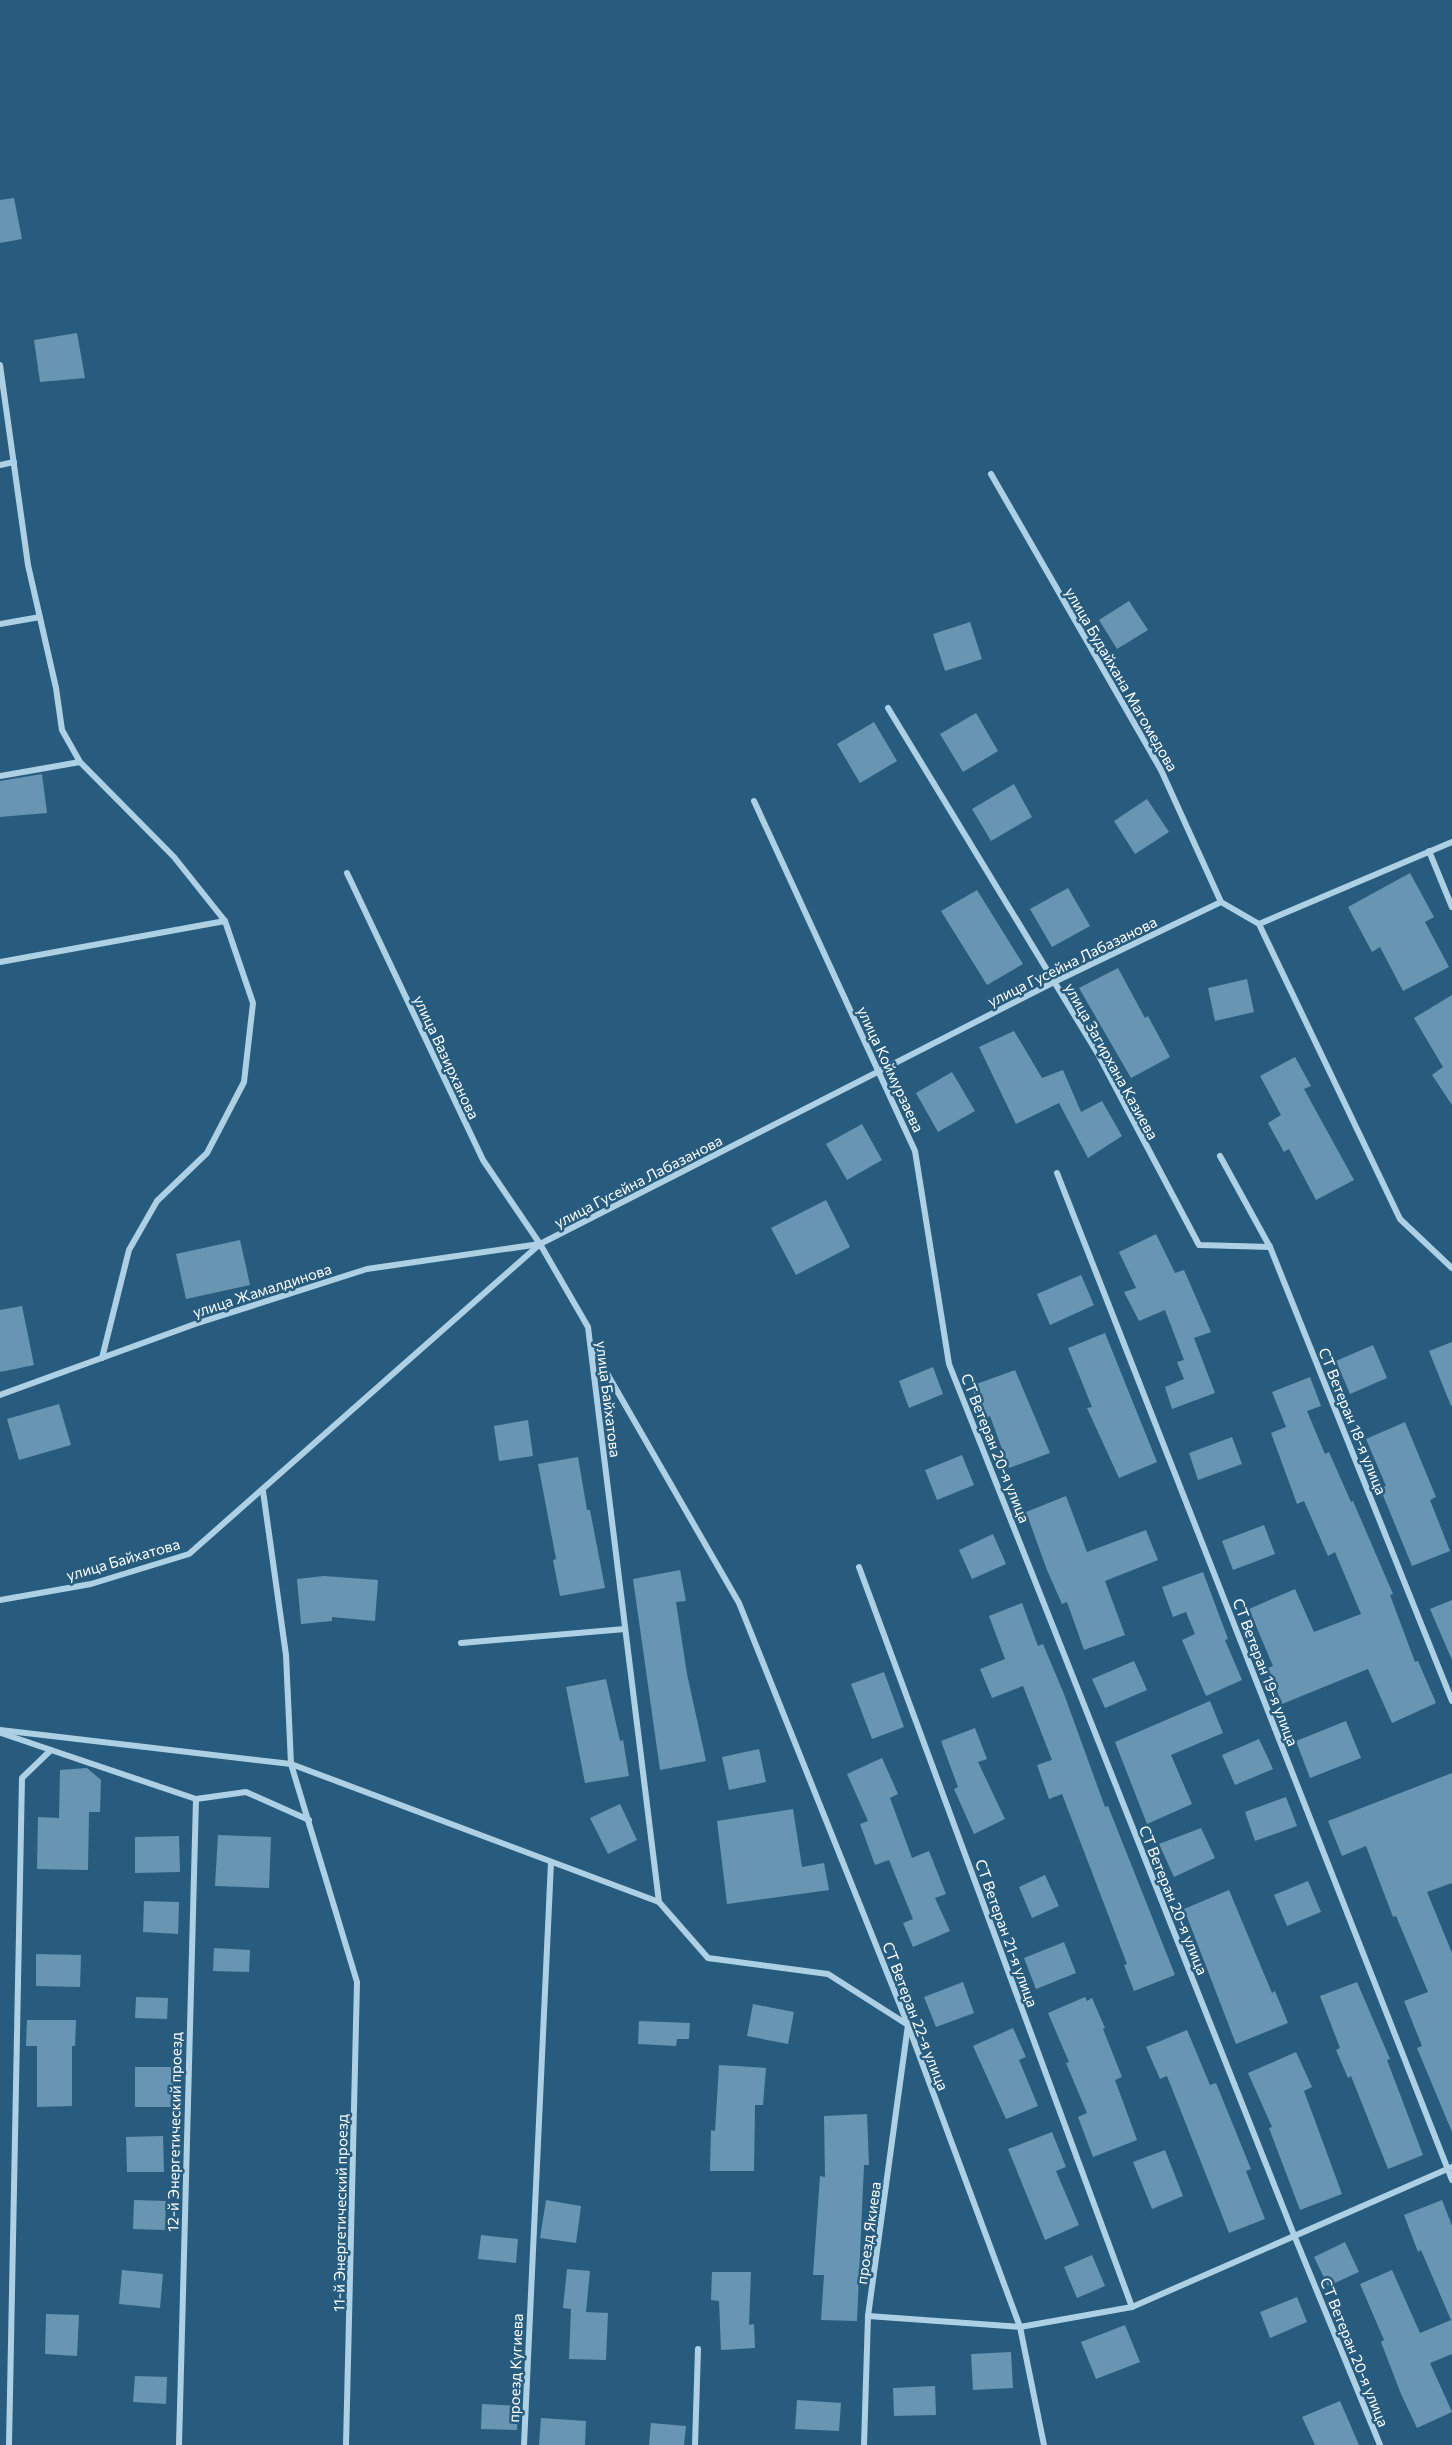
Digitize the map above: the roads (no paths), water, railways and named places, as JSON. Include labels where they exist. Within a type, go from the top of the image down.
[{"type":"street","points":[[0,365],[28,565],[56,688],[62,730],[80,762],[174,857],[225,921],[253,1003],[244,1082],[207,1153],[157,1201],[129,1250],[102,1358]]},
{"type":"street","points":[[0,465],[14,462]]},
{"type":"street","name":"улица Будайхана Магомедова","points":[[991,474],[1161,770],[1221,902]]},
{"type":"street","points":[[0,624],[40,616]]},
{"type":"street","name":"улица Загирхана Казиева","points":[[888,708],[1098,1054],[1199,1245],[1270,1246]]},
{"type":"street","points":[[0,776],[80,762]]},
{"type":"street","name":"улица Коймурзаева","points":[[754,801],[915,1150],[949,1364]]},
{"type":"street","points":[[1259,924],[1452,842]]},
{"type":"street","points":[[1429,851],[1452,907]]},
{"type":"street","name":"улица Вазирханова","points":[[347,873],[483,1160],[540,1244]]},
{"type":"street","points":[[1221,902],[1259,924],[1400,1219],[1452,1268]]},
{"type":"street","name":"улица Гусейна Лабазанова","points":[[540,1244],[1054,982],[1221,902]]},
{"type":"street","points":[[0,962],[225,921]]},
{"type":"street","name":"СТ Ветеран 18-я улица","points":[[1220,1156],[1270,1246],[1452,1701]]},
{"type":"street","name":"СТ Ветеран 19-я улица","points":[[1057,1173],[1450,2168],[1452,2180]]},
{"type":"street","name":"улица Байхатова","points":[[0,1600],[91,1584],[189,1554],[540,1244],[588,1327],[659,1902]]},
{"type":"street","name":"улица Жамалдинова","points":[[0,1395],[195,1324],[367,1269],[540,1244]]},
{"type":"street","name":"СТ Ветеран 22-я улица","points":[[590,1345],[739,1603],[908,2025],[1020,2327],[1044,2445]]},
{"type":"street","name":"СТ Ветеран 20-я улица","points":[[949,1364],[1294,2235],[1380,2445]]},
{"type":"street","name":"11-й Энергетический проезд","points":[[262,1491],[286,1655],[291,1764],[357,1982],[346,2445]]},
{"type":"street","name":"СТ Ветеран 21-я улица","points":[[859,1567],[1132,2307]]},
{"type":"street","points":[[461,1642],[625,1629]]},
{"type":"street","points":[[0,1731],[291,1764],[659,1902],[708,1958],[828,1974],[908,2025]]},
{"type":"street","points":[[0,1731],[196,1799],[246,1792],[309,1820]]},
{"type":"street","points":[[9,2445],[22,1778],[51,1750]]},
{"type":"street","name":"12-й Энергетический проезд","points":[[179,2445],[196,1799]]},
{"type":"street","name":"проезд Кугиева","points":[[524,2445],[551,1862]]},
{"type":"street","name":"проезд Якиева","points":[[864,2445],[868,2316],[908,2025]]},
{"type":"street","points":[[868,2316],[1020,2327],[1132,2307],[1450,2168]]},
{"type":"street","points":[[695,2445],[698,2349]]}]
